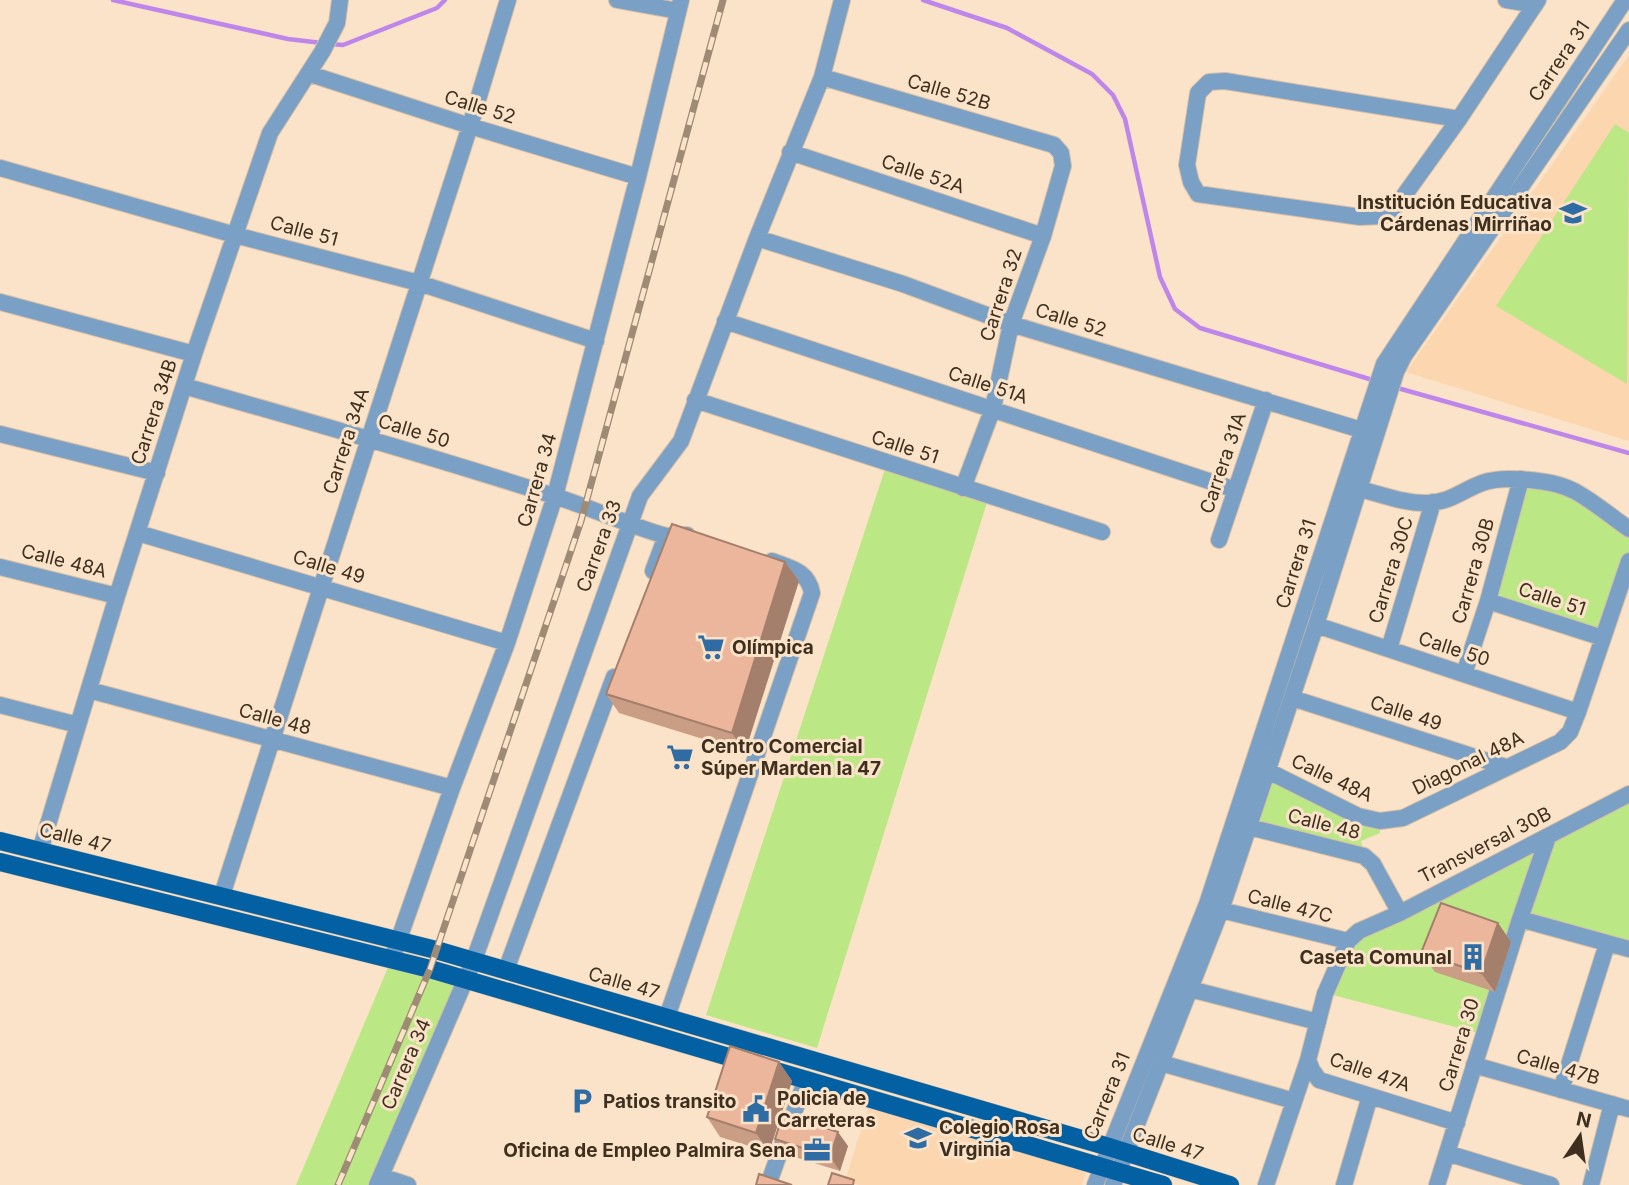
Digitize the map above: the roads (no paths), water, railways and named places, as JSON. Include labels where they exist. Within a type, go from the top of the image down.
[{"type":"main road","name":"Calle 47","points":[[0,841],[399,939],[1230,1185]]},
{"type":"main road","points":[[0,862],[392,958],[806,1079],[1111,1174],[1163,1185]]},
{"type":"street","name":"Carrera 34B","points":[[40,851],[194,354],[270,134],[322,52],[337,23],[340,0]]},
{"type":"street","name":"Carrera 34A","points":[[222,895],[470,126],[508,0]]},
{"type":"street","points":[[617,0],[679,5]]},
{"type":"street","name":"Carrera 33","points":[[474,960],[640,496],[681,441],[790,152],[822,77],[842,0]]},
{"type":"street","points":[[1459,119],[1225,81],[1209,82],[1198,93],[1187,165],[1191,182],[1198,194],[1360,217],[1383,216],[1398,204],[1459,119],[1536,2],[1506,0]]},
{"type":"street","name":"Carrera 31","points":[[1388,372],[1384,364],[1625,0]]},
{"type":"street","name":"Carrera 34","points":[[392,958],[452,788],[508,643],[555,496],[638,177],[679,5]]},
{"type":"street","name":"Carrera 31","points":[[1117,1150],[1161,1063],[1207,904],[1388,372],[1404,356],[1629,30]]},
{"type":"street","name":"Calle 52","points":[[310,74],[638,177]]},
{"type":"street","name":"Calle 52B","points":[[822,77],[1054,145],[1061,153]]},
{"type":"street","name":"Calle 52A","points":[[790,152],[1042,236]]},
{"type":"street","name":"Carrera 32","points":[[963,488],[993,408],[1011,324],[1063,166],[1061,153]]},
{"type":"street","name":"Calle 51","points":[[0,168],[419,284],[596,341]]},
{"type":"street","name":"Calle 52","points":[[757,238],[903,284],[1011,324],[1369,432]]},
{"type":"street","points":[[0,302],[194,354]]},
{"type":"street","name":"Calle 51A","points":[[725,321],[1236,490]]},
{"type":"street","name":"Calle 50","points":[[184,386],[555,496],[666,536]]},
{"type":"street","name":"Calle 51","points":[[695,400],[1102,532]]},
{"type":"street","name":"Carrera 31A","points":[[1219,540],[1266,400]]},
{"type":"street","name":"Carrera 31","points":[[1095,1185],[1111,1174],[1117,1150],[1181,997],[1221,911],[1359,489],[1369,432]]},
{"type":"street","points":[[0,435],[157,473]]},
{"type":"street","points":[[1359,489],[1407,501],[1433,502],[1452,500],[1481,484],[1521,479],[1571,489],[1629,529]]},
{"type":"street","name":"Carrera 30B","points":[[1464,674],[1488,601],[1521,479]]},
{"type":"street","name":"Carrera 30C","points":[[1389,649],[1433,502]]},
{"type":"street","name":"Calle 49","points":[[138,533],[508,643]]},
{"type":"street","points":[[647,587],[666,536],[699,534]]},
{"type":"street","points":[[667,1017],[812,593],[810,583],[803,573],[751,554]]},
{"type":"street","points":[[1578,712],[1629,561]]},
{"type":"street","name":"Calle 48A","points":[[0,567],[117,596]]},
{"type":"street","name":"Calle 51","points":[[1488,601],[1603,638]]},
{"type":"street","name":"Calle 50","points":[[1316,625],[1578,712]]},
{"type":"street","points":[[506,970],[619,664]]},
{"type":"street","name":"Calle 48","points":[[89,690],[452,788]]},
{"type":"street","name":"Calle 49","points":[[1292,698],[1506,767]]},
{"type":"street","points":[[0,705],[78,725]]},
{"type":"street","name":"Diagonal 48A","points":[[1380,821],[1403,818],[1560,742],[1570,732],[1578,712]]},
{"type":"street","name":"Calle 48A","points":[[1268,771],[1358,816],[1380,821]]},
{"type":"street","name":"Transversal 30B","points":[[1353,936],[1629,794]]},
{"type":"street","name":"Calle 48","points":[[1249,827],[1364,856],[1373,864],[1400,913]]},
{"type":"street","name":"Carrera 30","points":[[1437,1185],[1548,837]]},
{"type":"street","name":"Calle 47C","points":[[1221,911],[1353,936]]},
{"type":"street","points":[[1520,919],[1629,949]]},
{"type":"street","points":[[1266,1185],[1294,1101],[1310,1065],[1325,994],[1353,936]]},
{"type":"street","points":[[1562,1090],[1607,944]]},
{"type":"street","name":"Carrera 34","points":[[379,1180],[474,960]]},
{"type":"street","points":[[1181,997],[1318,1022]]},
{"type":"street","points":[[1161,1063],[1294,1101]]},
{"type":"street","name":"Calle 47A","points":[[1310,1065],[1319,1080],[1457,1123]]},
{"type":"street","name":"Calle 47B","points":[[1475,1065],[1629,1109]]},
{"type":"street","points":[[768,1185],[806,1079]]},
{"type":"street","points":[[1344,1185],[1370,1096]]},
{"type":"street","points":[[1591,1185],[1612,1104]]},
{"type":"street","points":[[1447,1153],[1551,1185]]},
{"type":"street","points":[[379,1180],[408,1185]]},
{"type":"waterway","points":[[113,0],[288,39],[322,43]]},
{"type":"waterway","points":[[330,44],[343,45],[437,8],[445,0]]},
{"type":"waterway","points":[[923,0],[1007,28],[1092,74],[1113,95],[1125,119],[1160,277],[1175,309],[1200,328],[1376,381]]},
{"type":"waterway","points":[[1394,387],[1629,453]]},
{"type":"railway","points":[[338,1185],[430,969],[581,521],[723,0]]},
{"type":"place","name":"Institución Educativa Cárdenas Mirriñao","points":[[1573,213]]},
{"type":"place","name":"Olímpica","points":[[711,647]]},
{"type":"place","name":"Centro Comercial Súper Marden la 47","points":[[680,757]]},
{"type":"place","name":"Caseta Comunal","points":[[1473,957]]},
{"type":"place","name":"Patios transito","points":[[582,1101]]},
{"type":"place","name":"Policia de Carreteras","points":[[756,1109]]},
{"type":"place","name":"Colegio Rosa Virginia","points":[[918,1138]]},
{"type":"place","name":"Oficina de Empleo Palmira Sena","points":[[817,1150]]}]
